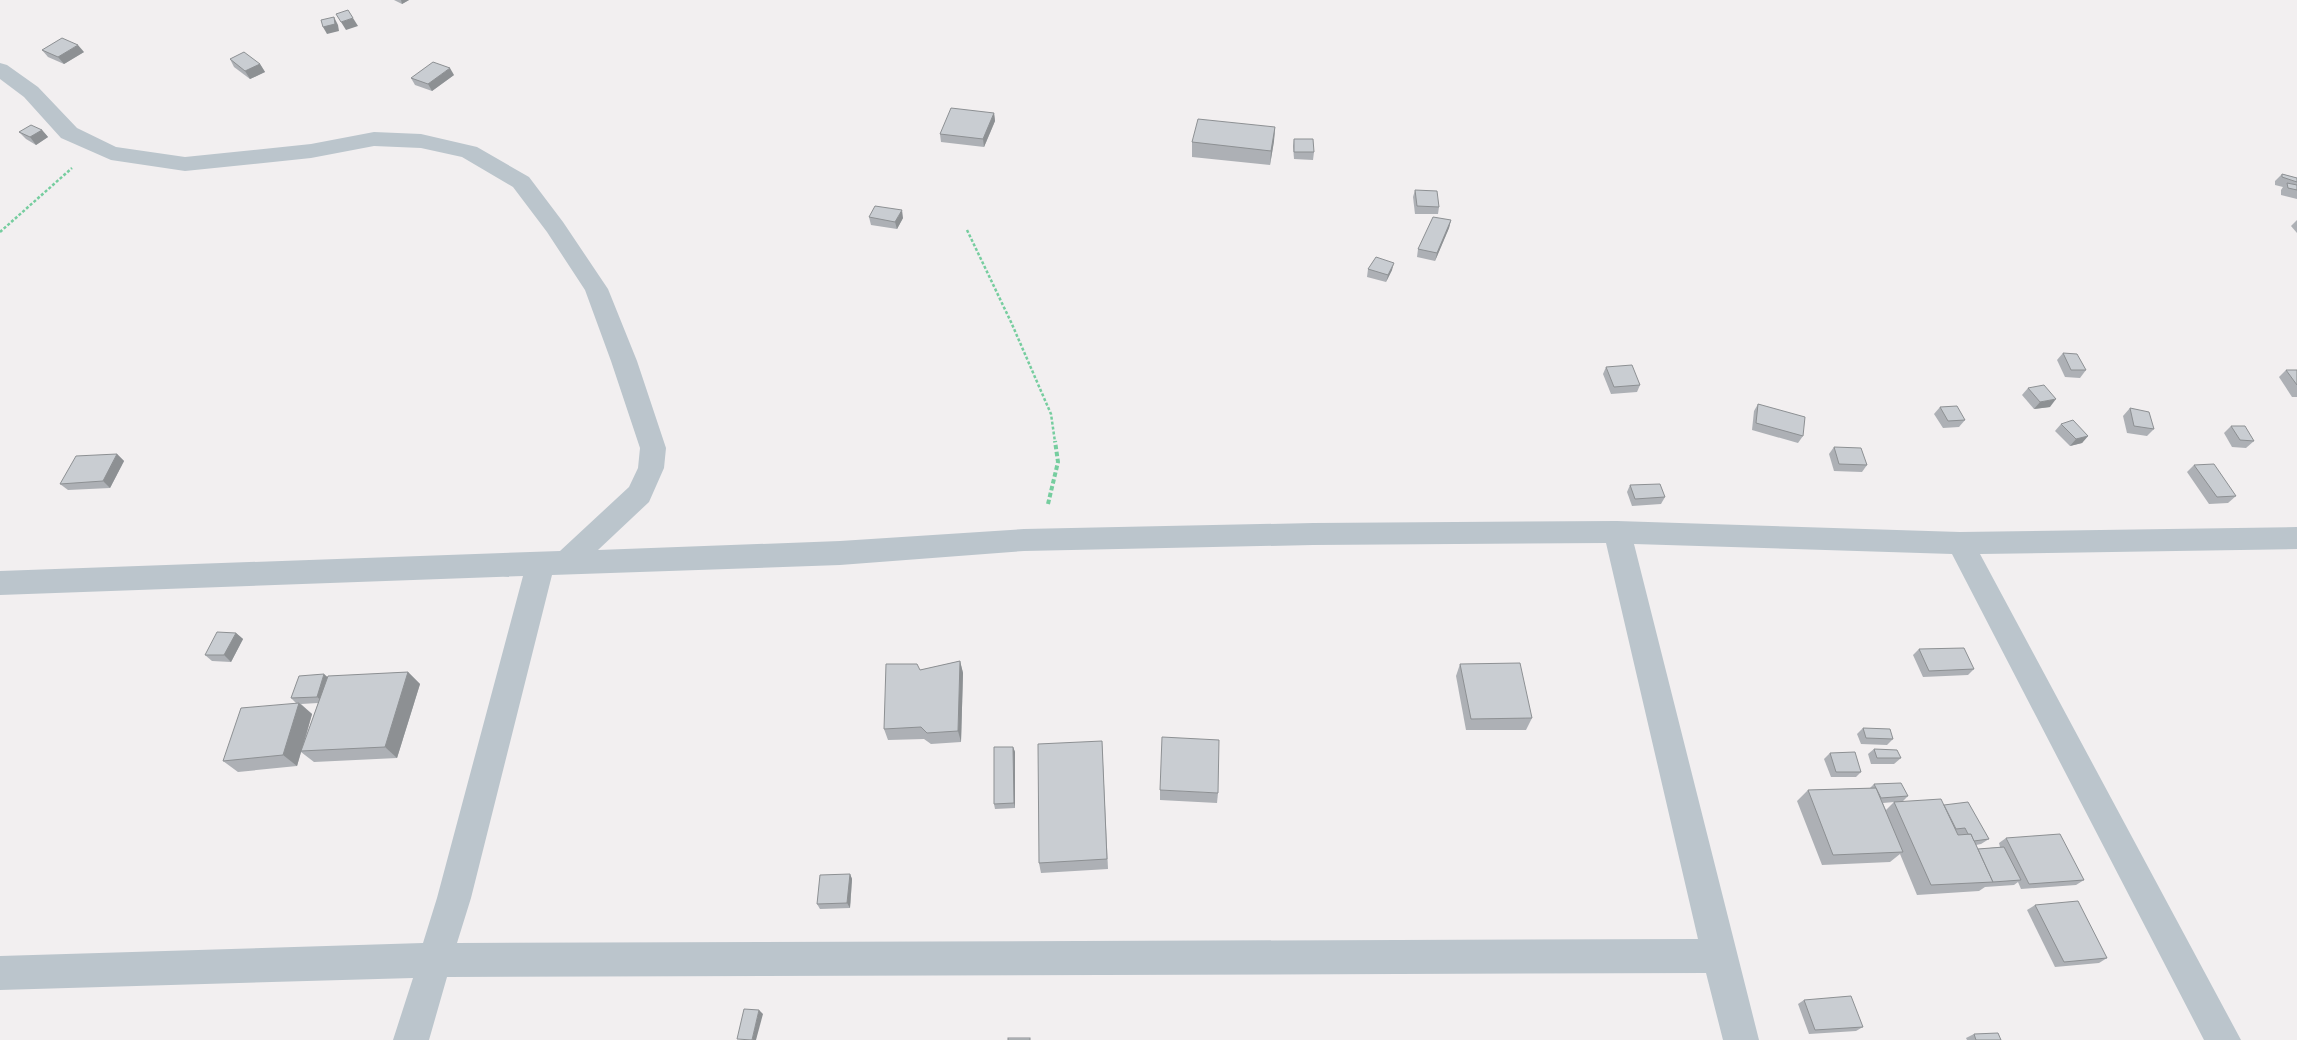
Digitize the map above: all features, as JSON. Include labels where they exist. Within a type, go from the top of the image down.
[{"type":"street","points":[[0,69],[31,92],[69,133],[111,153],[185,164],[311,151],[374,139],[420,141],[469,152],[521,182],[555,227],[596,289],[624,362],[653,448],[651,468],[639,494],[554,564],[411,1040]]},
{"type":"street","points":[[0,583],[840,553],[1024,540],[1313,534],[1618,532],[1960,543],[2293,531]]},
{"type":"street","points":[[1618,532],[1719,956],[1741,1040]]},
{"type":"street","points":[[1960,543],[2224,1040]]},
{"type":"street","points":[[0,973],[436,960],[1719,956]]},
{"type":"path","points":[[0,232],[97,146]]},
{"type":"path","points":[[967,230],[1011,322],[1051,414],[1058,462],[1044,521],[1024,540]]},
{"type":"building","points":[[348,10],[353,18],[341,22],[336,14]]},
{"type":"building","points":[[334,17],[335,24],[323,27],[321,20]]},
{"type":"building","points":[[62,38],[78,45],[58,57],[42,50]]},
{"type":"building","points":[[244,52],[260,64],[245,71],[230,59]]},
{"type":"building","points":[[433,62],[450,68],[428,84],[411,78]]},
{"type":"building","points":[[951,108],[994,113],[983,139],[940,134]]},
{"type":"building","points":[[1198,119],[1275,127],[1271,151],[1192,142]]},
{"type":"building","points":[[31,125],[42,130],[30,137],[19,132]]},
{"type":"building","points":[[1294,139],[1313,139],[1314,152],[1294,152]]},
{"type":"building","points":[[2282,174],[2297,178],[2297,182],[2282,177]]},
{"type":"building","points":[[2287,183],[2297,185],[2297,190],[2288,188]]},
{"type":"building","points":[[1415,190],[1437,191],[1439,207],[1417,206]]},
{"type":"building","points":[[875,206],[902,210],[895,222],[869,217]]},
{"type":"building","points":[[1433,217],[1451,220],[1437,253],[1418,249]]},
{"type":"building","points":[[1376,257],[1394,263],[1388,275],[1368,269]]},
{"type":"building","points":[[2063,353],[2077,354],[2086,370],[2071,370]]},
{"type":"building","points":[[1632,365],[1640,385],[1614,387],[1606,367]]},
{"type":"building","points":[[2286,370],[2297,370],[2297,385]]},
{"type":"building","points":[[2044,385],[2056,399],[2040,402],[2028,388]]},
{"type":"building","points":[[1758,404],[1805,417],[1803,436],[1756,423]]},
{"type":"building","points":[[1957,406],[1965,420],[1948,421],[1940,407]]},
{"type":"building","points":[[2130,408],[2149,412],[2154,429],[2134,426]]},
{"type":"building","points":[[2073,420],[2088,436],[2076,439],[2061,424]]},
{"type":"building","points":[[2231,426],[2245,426],[2254,441],[2240,440]]},
{"type":"building","points":[[1834,447],[1861,448],[1867,465],[1839,464]]},
{"type":"building","points":[[117,454],[103,481],[60,484],[76,456]]},
{"type":"building","points":[[2214,464],[2236,496],[2217,497],[2194,465]]},
{"type":"building","points":[[1660,484],[1665,497],[1635,499],[1630,485]]},
{"type":"building","points":[[217,632],[236,633],[224,655],[205,655]]},
{"type":"building","points":[[1964,648],[1974,669],[1929,671],[1919,649]]},
{"type":"building","points":[[960,661],[958,731],[927,733],[921,727],[884,729],[886,664],[917,664],[920,670]]},
{"type":"building","points":[[1520,663],[1532,718],[1471,719],[1460,664]]},
{"type":"building","points":[[408,672],[385,747],[301,751],[328,676]]},
{"type":"building","points":[[324,674],[317,697],[291,698],[299,676]]},
{"type":"building","points":[[299,703],[283,755],[223,761],[241,708]]},
{"type":"building","points":[[1863,728],[1890,729],[1893,739],[1866,738]]},
{"type":"building","points":[[1162,737],[1219,740],[1218,793],[1160,790]]},
{"type":"building","points":[[1102,741],[1107,859],[1039,863],[1038,744]]},
{"type":"building","points":[[994,747],[1013,747],[1014,803],[994,804]]},
{"type":"building","points":[[1874,749],[1897,750],[1901,758],[1877,758]]},
{"type":"building","points":[[1855,752],[1861,772],[1836,772],[1830,753]]},
{"type":"building","points":[[1901,783],[1908,796],[1881,798],[1874,784]]},
{"type":"building","points":[[1876,788],[1903,852],[1833,855],[1808,790]]},
{"type":"building","points":[[1941,799],[1958,835],[1971,834],[1993,882],[1931,885],[1894,802]]},
{"type":"building","points":[[1968,802],[1989,839],[1974,841],[1971,834],[1968,834],[1965,828],[1956,829],[1944,805]]},
{"type":"building","points":[[2060,834],[2084,880],[2029,884],[2006,838]]},
{"type":"building","points":[[2004,847],[2021,880],[1993,882],[1978,849]]},
{"type":"building","points":[[850,874],[847,903],[817,904],[820,875]]},
{"type":"building","points":[[2078,901],[2107,958],[2064,962],[2035,905]]},
{"type":"building","points":[[1851,996],[1863,1027],[1815,1030],[1804,1000]]},
{"type":"building","points":[[744,1009],[759,1010],[752,1040],[737,1039]]},
{"type":"building","points":[[1998,1033],[2001,1040],[1976,1040],[1974,1034]]},
{"type":"building","points":[[1008,1038],[1030,1038],[1030,1040],[1008,1040]]}]
